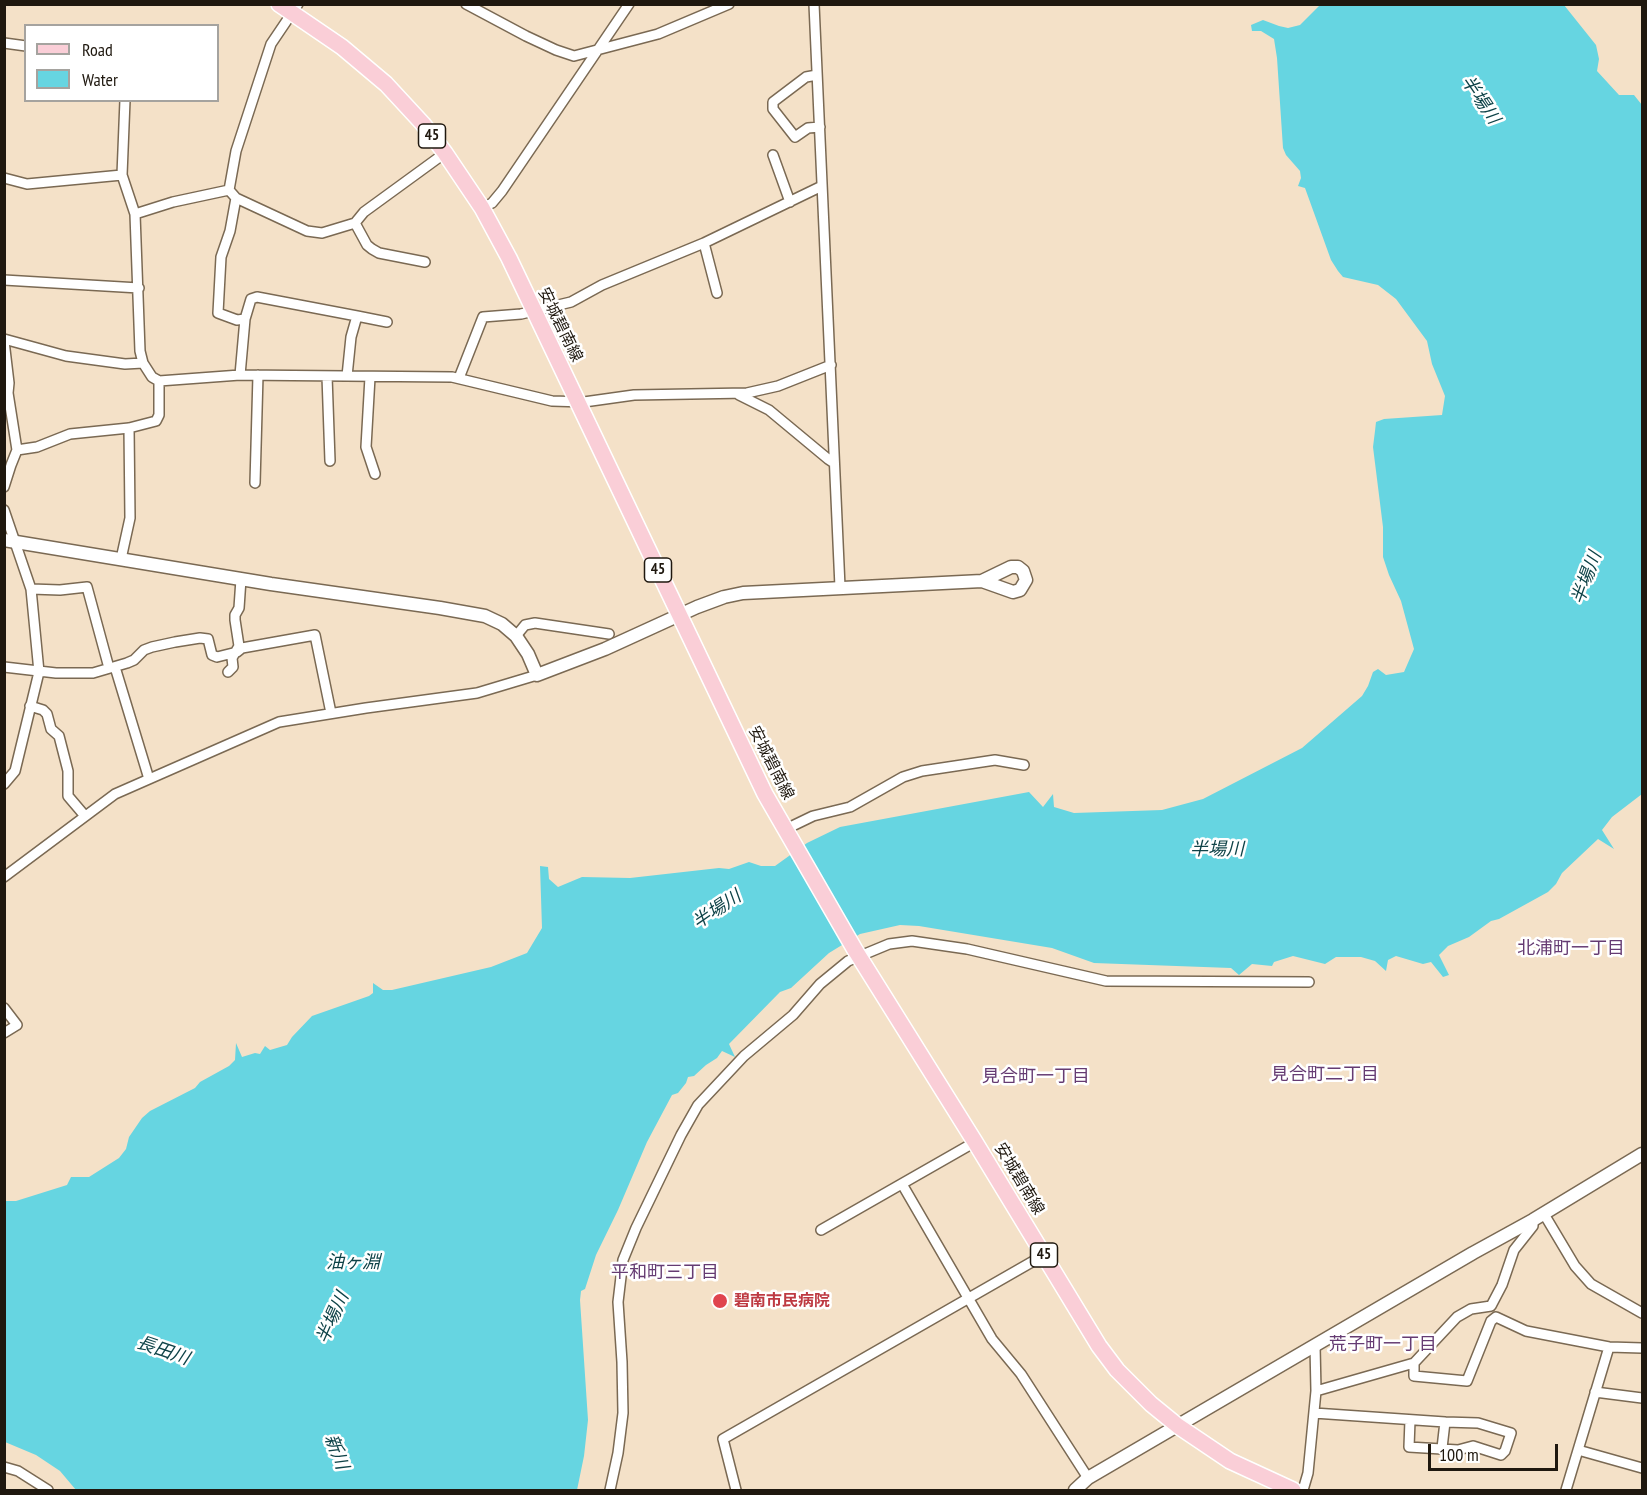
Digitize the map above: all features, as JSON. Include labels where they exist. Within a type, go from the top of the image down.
[{"type":"main road","name":"安城碧南線","points":[[279,4],[295,9],[386,84],[423,124],[482,208],[784,830],[1099,1346],[1117,1370],[1151,1404],[1178,1426],[1230,1461],[1277,1487],[1293,1491]]},
{"type":"street","points":[[466,4],[556,50],[574,56],[658,34],[729,4]]},
{"type":"street","points":[[482,208],[492,203],[501,191],[629,4]]},
{"type":"street","points":[[814,4],[840,587]]},
{"type":"street","points":[[228,190],[236,151],[271,44],[295,9]]},
{"type":"street","points":[[4,43],[24,46]]},
{"type":"street","points":[[817,75],[806,77],[773,102],[773,109],[795,137],[808,128],[820,127]]},
{"type":"street","points":[[125,102],[122,176],[135,214],[140,351],[143,363],[152,377],[159,381],[240,375],[459,378],[552,401],[577,402],[633,395],[735,394],[769,389],[831,365]]},
{"type":"street","points":[[228,190],[236,198],[312,233],[322,233],[355,223],[364,212],[445,153]]},
{"type":"street","points":[[773,155],[790,202]]},
{"type":"street","points":[[4,178],[27,184],[122,176]]},
{"type":"street","points":[[459,378],[483,317],[520,314],[571,302],[602,285],[704,243],[822,186]]},
{"type":"street","points":[[135,214],[173,202],[228,190]]},
{"type":"street","points":[[236,198],[230,231],[221,257],[218,313],[237,320],[245,320]]},
{"type":"street","points":[[355,223],[367,245],[379,253],[425,262]]},
{"type":"street","points":[[704,243],[717,293]]},
{"type":"street","points":[[4,280],[139,288]]},
{"type":"street","points":[[240,375],[245,320],[251,299],[257,297],[387,322]]},
{"type":"street","points":[[347,376],[351,337],[357,316]]},
{"type":"street","points":[[4,487],[17,450],[8,393],[4,340],[66,356],[126,364],[143,363]]},
{"type":"street","points":[[255,483],[258,375]]},
{"type":"street","points":[[327,376],[330,461]]},
{"type":"street","points":[[370,377],[366,447],[375,474]]},
{"type":"street","points":[[17,450],[37,447],[70,434],[129,428],[152,423],[158,418],[159,381]]},
{"type":"street","points":[[735,394],[769,411],[834,463]]},
{"type":"street","points":[[121,559],[130,518],[129,428]]},
{"type":"street","points":[[4,510],[11,541],[31,589],[39,672],[15,771],[4,784]]},
{"type":"street","points":[[11,541],[477,615],[502,624],[516,636],[528,654],[537,675]]},
{"type":"street","points":[[237,652],[239,646],[235,615],[240,608],[241,579]]},
{"type":"street","points":[[4,877],[115,794],[279,722],[494,688],[588,656],[710,602],[743,593],[982,581]]},
{"type":"street","points":[[31,589],[60,590],[87,587],[149,779]]},
{"type":"street","points":[[516,636],[525,625],[535,623],[609,634]]},
{"type":"street","points":[[228,672],[233,667],[232,658],[242,648],[315,635],[331,713]]},
{"type":"street","points":[[4,667],[39,672],[93,673],[134,660],[144,650],[152,647],[200,638],[208,639],[212,655],[217,657],[237,652]]},
{"type":"street","points":[[30,706],[43,710],[47,714],[51,729],[59,736],[68,771],[68,796],[85,816]]},
{"type":"street","points":[[784,830],[813,816],[849,807],[903,777],[922,771],[995,760],[1024,765]]},
{"type":"street","points":[[610,1491],[623,1413],[618,1302],[623,1260],[636,1228],[698,1105],[744,1056],[792,1015],[820,984],[857,953],[889,944],[912,941],[967,949],[1106,981],[1309,982]]},
{"type":"street","points":[[4,1008],[17,1025],[4,1033]]},
{"type":"street","points":[[821,1230],[975,1142]]},
{"type":"street","points":[[1075,1491],[1088,1478],[1538,1217],[1642,1154]]},
{"type":"street","points":[[902,1184],[992,1339],[1021,1374],[1088,1478]]},
{"type":"street","points":[[1538,1217],[1591,1284],[1642,1313]]},
{"type":"street","points":[[1316,1391],[1414,1363],[1457,1317],[1471,1309],[1491,1306],[1502,1285],[1514,1250],[1538,1217]]},
{"type":"street","points":[[736,1491],[723,1439],[1044,1255]]},
{"type":"street","points":[[1414,1363],[1414,1376],[1467,1380],[1491,1322],[1496,1317],[1526,1331],[1609,1347],[1642,1348]]},
{"type":"street","points":[[1303,1491],[1308,1473],[1316,1391],[1315,1346]]},
{"type":"street","points":[[1566,1491],[1609,1347]]},
{"type":"street","points":[[1595,1392],[1642,1398]]},
{"type":"street","points":[[1314,1413],[1478,1423],[1511,1433],[1506,1451],[1501,1455],[1473,1446],[1458,1450],[1409,1447],[1410,1420]]},
{"type":"street","points":[[1442,1448],[1445,1422]]},
{"type":"street","points":[[1578,1450],[1642,1468]]},
{"type":"street","points":[[4,1467],[18,1471],[48,1491]]},
{"type":"water","name":"油ヶ淵","points":[[1320,5],[1564,5],[1596,45],[1599,59],[1597,71],[1619,95],[1634,95],[1642,105],[1642,794],[1612,817],[1602,830],[1614,849],[1598,839],[1562,873],[1548,892],[1499,919],[1491,921],[1469,937],[1448,946],[1439,955],[1449,975],[1443,977],[1431,962],[1423,964],[1396,956],[1388,960],[1386,971],[1375,961],[1361,957],[1336,957],[1325,964],[1293,956],[1274,962],[1272,966],[1252,964],[1239,975],[1231,968],[1094,963],[1052,948],[919,926],[900,925],[860,934],[829,953],[791,988],[780,992],[729,1044],[735,1057],[722,1051],[717,1058],[694,1076],[688,1077],[678,1093],[672,1095],[647,1142],[596,1255],[585,1289],[581,1291],[588,1420],[577,1490],[76,1490],[60,1471],[36,1455],[5,1442],[4,1201],[16,1201],[67,1185],[71,1177],[89,1177],[119,1158],[142,1118],[150,1111],[195,1088],[200,1082],[229,1066],[235,1060],[236,1043],[242,1057],[255,1053],[260,1054],[265,1046],[270,1050],[287,1045],[312,1016],[369,996],[373,993],[373,983],[383,990],[392,990],[491,967],[527,953],[542,928],[540,866],[548,867],[549,879],[558,887],[582,877],[630,878],[719,868],[729,869],[749,862],[761,866],[775,866],[807,843],[840,827],[1029,792],[1043,807],[1053,794],[1054,807],[1074,813],[1162,810],[1203,799],[1302,748],[1362,696],[1373,672],[1378,669],[1386,675],[1404,672],[1414,649],[1401,601],[1383,557],[1383,527],[1373,447],[1376,422],[1384,419],[1442,415],[1445,396],[1432,364],[1427,341],[1396,299],[1378,285],[1343,277],[1338,271],[1331,260],[1305,188],[1298,186],[1301,178],[1300,171],[1283,148],[1274,39],[1261,31],[1252,31],[1251,25],[1263,20],[1288,28],[1300,25]]},
{"type":"place","name":"碧南市民病院","points":[[720,1301]]},
{"type":"district","name":"北浦町一丁目","points":[[1571,949]]},
{"type":"district","name":"見合町二丁目","points":[[1325,1075]]},
{"type":"district","name":"見合町一丁目","points":[[1036,1077]]},
{"type":"district","name":"平和町三丁目","points":[[665,1273]]},
{"type":"district","name":"荒子町一丁目","points":[[1383,1345]]},
{"type":"water label","name":"半場川","points":[[1480,100]]},
{"type":"water label","name":"半場川","points":[[1587,578]]},
{"type":"water label","name":"半場川","points":[[1217,850]]},
{"type":"water label","name":"半場川","points":[[717,910]]},
{"type":"water label","name":"半場川","points":[[333,1318]]},
{"type":"water label","name":"長田川","points":[[163,1351]]},
{"type":"water label","name":"新川","points":[[336,1452]]}]
